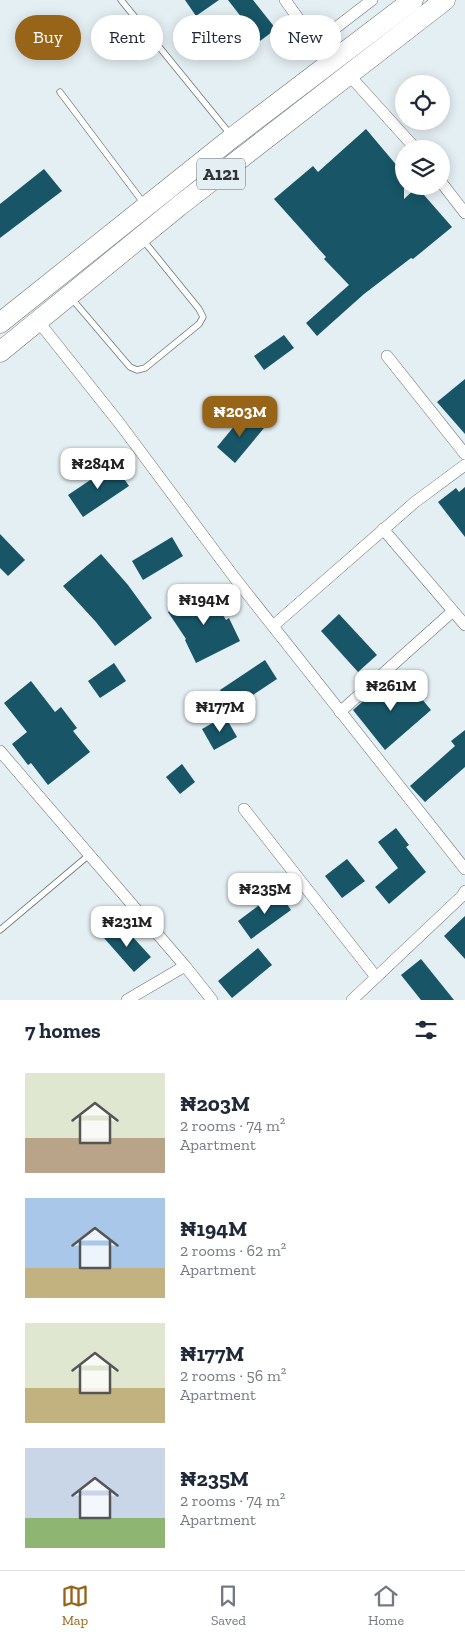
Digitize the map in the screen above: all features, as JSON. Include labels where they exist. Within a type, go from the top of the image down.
[{"type":"highway","name":"A121","points":[[0,323],[233,137],[413,0]]},
{"type":"highway","name":"A121","points":[[0,352],[141,237],[446,0]]},
{"type":"street","points":[[284,0],[295,15]]},
{"type":"street","points":[[341,24],[372,0]]},
{"type":"street","points":[[325,60],[328,65]]},
{"type":"street","points":[[349,75],[408,140]]},
{"type":"street","points":[[450,194],[465,213]]},
{"type":"street","points":[[38,321],[120,424],[234,577],[465,870]]},
{"type":"street","points":[[387,356],[465,454]]},
{"type":"street","points":[[273,626],[415,502],[465,465]]},
{"type":"street","points":[[383,529],[465,626]]},
{"type":"street","points":[[340,712],[452,611]]},
{"type":"street","points":[[0,751],[212,1000]]},
{"type":"street","points":[[244,809],[376,977]]},
{"type":"street","points":[[352,1000],[462,896],[465,891]]},
{"type":"street","points":[[127,1000],[185,966]]},
{"type":"lane","points":[[121,0],[233,137]]},
{"type":"lane","points":[[60,92],[146,207]]},
{"type":"lane","points":[[69,295],[130,367],[137,370],[145,368],[199,324],[203,318],[199,309],[141,237]]},
{"type":"lane","points":[[0,930],[89,854]]},
{"type":"building","points":[[185,0],[219,0],[197,15],[195,15]]},
{"type":"building","points":[[228,0],[253,0],[270,21],[270,34],[260,41],[260,15],[240,15]]},
{"type":"building","points":[[366,129],[395,163],[395,195],[404,195],[404,199],[408,195],[424,195],[452,227],[413,259],[411,258],[364,294],[317,336],[306,323],[349,285],[324,259],[326,257],[274,199],[313,166],[318,172]]},
{"type":"building","points":[[44,169],[62,191],[0,238],[0,204]]},
{"type":"building","points":[[284,335],[294,348],[264,370],[254,356]]},
{"type":"building","points":[[465,379],[465,434],[437,402]]},
{"type":"building","points":[[245,413],[264,428],[235,463],[217,447]]},
{"type":"building","points":[[114,464],[129,486],[83,517],[68,495]]},
{"type":"building","points":[[465,487],[465,537],[438,502],[456,488],[459,492]]},
{"type":"building","points":[[0,534],[25,560],[8,576],[0,568]]},
{"type":"building","points":[[172,537],[183,556],[143,580],[132,561]]},
{"type":"building","points":[[101,554],[128,585],[152,618],[115,646],[63,586]]},
{"type":"building","points":[[206,587],[226,620],[229,618],[240,641],[196,663],[186,639],[168,612]]},
{"type":"building","points":[[339,614],[377,655],[358,672],[321,631]]},
{"type":"building","points":[[265,660],[277,679],[232,709],[220,690]]},
{"type":"building","points":[[114,663],[126,681],[100,698],[88,681]]},
{"type":"building","points":[[394,674],[412,696],[416,692],[431,710],[385,750],[353,710]]},
{"type":"building","points":[[31,681],[55,712],[61,707],[77,728],[73,731],[90,752],[48,785],[31,763],[28,765],[12,744],[27,732],[4,703]]},
{"type":"building","points":[[225,716],[237,737],[214,750],[202,729]]},
{"type":"building","points":[[465,730],[465,767],[425,802],[410,786],[455,746],[451,741]]},
{"type":"building","points":[[182,764],[195,782],[180,794],[166,777]]},
{"type":"building","points":[[396,828],[409,845],[406,847],[426,872],[389,904],[375,887],[398,868],[378,842]]},
{"type":"building","points":[[347,859],[365,881],[342,898],[325,876]]},
{"type":"building","points":[[278,891],[291,910],[251,939],[238,921]]},
{"type":"building","points":[[465,916],[465,959],[444,936]]},
{"type":"building","points":[[120,923],[151,957],[134,972],[104,938]]},
{"type":"building","points":[[258,948],[272,965],[232,998],[218,981]]},
{"type":"building","points":[[421,959],[454,1000],[421,1000],[401,975]]}]
